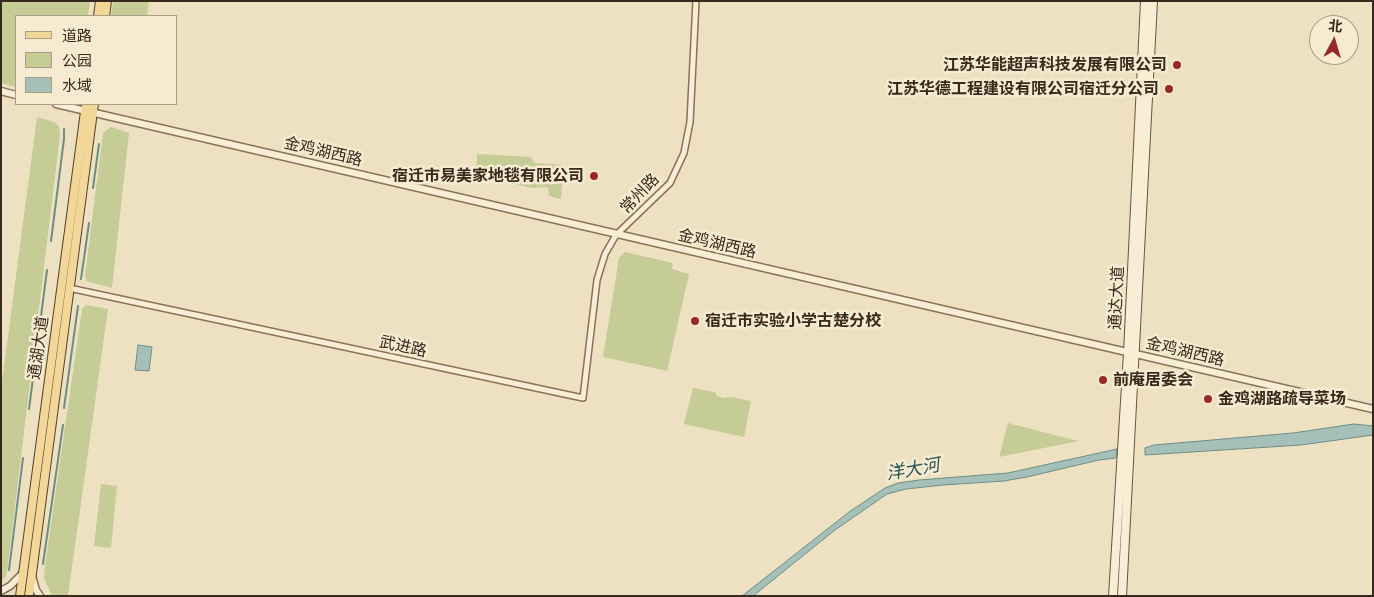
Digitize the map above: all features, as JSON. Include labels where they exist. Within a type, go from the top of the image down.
[{"type":"main road","points":[[98,15],[100,1]]},
{"type":"main road","points":[[105,15],[107,1]]},
{"type":"main road","name":"通达大道","points":[[1122,596],[1145,1]]},
{"type":"main road","name":"通达大道","points":[[1113,596],[1131,354],[1153,1]]},
{"type":"main road","name":"通湖大道","points":[[29,596],[70,288],[89,107]]},
{"type":"main road","name":"通湖大道","points":[[20,596],[89,107]]},
{"type":"street","name":"常州路","points":[[583,398],[597,280],[605,254],[616,235],[670,183],[684,153],[690,122],[696,1]]},
{"type":"street","points":[[1,92],[15,95]]},
{"type":"street","name":"金鸡湖西路","points":[[67,105],[89,107],[616,235],[1373,410]]},
{"type":"street","name":"武进路","points":[[70,288],[583,398]]},
{"type":"street","points":[[1,591],[10,586],[23,573]]},
{"type":"street","points":[[32,574],[36,590],[40,596]]},
{"type":"green space","points":[[1,1],[90,1],[88,15],[15,15],[15,87],[1,83]]},
{"type":"green space","points":[[113,1],[149,1],[147,15],[111,15]]},
{"type":"green space","points":[[37,117],[54,122],[59,126],[60,135],[7,572],[5,578],[1,580],[1,389]]},
{"type":"green space","points":[[111,127],[129,133],[112,288],[86,281],[85,275],[103,133]]},
{"type":"green space","points":[[477,154],[531,157],[535,163],[563,165],[561,199],[549,196],[548,187],[531,188],[476,175]]},
{"type":"green space","points":[[625,252],[673,263],[672,269],[689,274],[667,371],[603,357],[619,258]]},
{"type":"green space","points":[[86,305],[108,309],[68,596],[52,596],[44,578],[45,566],[82,309]]},
{"type":"green space","points":[[693,388],[715,392],[717,396],[723,398],[731,397],[751,401],[744,437],[684,424]]},
{"type":"green space","points":[[1008,423],[1066,438],[1079,441],[999,457]]},
{"type":"green space","points":[[101,484],[117,486],[111,548],[94,546]]},
{"type":"water","points":[[138,345],[152,347],[149,371],[135,370]]},
{"type":"water","points":[[1354,424],[1373,426],[1373,435],[1301,445],[1145,455],[1145,448],[1154,445],[1293,433]]},
{"type":"water","points":[[1117,449],[1116,458],[1099,460],[1027,477],[1004,481],[906,489],[887,494],[835,530],[753,596],[742,596],[849,512],[885,488],[898,483],[919,480],[1008,473]]},
{"type":"waterway","points":[[51,241],[64,129]]},
{"type":"waterway","points":[[93,188],[99,144]]},
{"type":"waterway","points":[[81,279],[89,223]]},
{"type":"waterway","points":[[29,409],[47,270]]},
{"type":"waterway","points":[[64,408],[78,306]]},
{"type":"waterway","points":[[43,564],[63,425]]},
{"type":"waterway","points":[[9,570],[23,458]]},
{"type":"place","name":"江苏华能超声科技发展有限公司","points":[[1177,65]]},
{"type":"place","name":"江苏华德工程建设有限公司宿迁分公司","points":[[1169,89]]},
{"type":"place","name":"宿迁市易美家地毯有限公司","points":[[594,176]]},
{"type":"place","name":"宿迁市实验小学古楚分校","points":[[695,321]]},
{"type":"place","name":"前庵居委会","points":[[1103,380]]},
{"type":"place","name":"金鸡湖路疏导菜场","points":[[1208,399]]},
{"type":"water label","name":"洋大河","points":[[913,470]]}]
